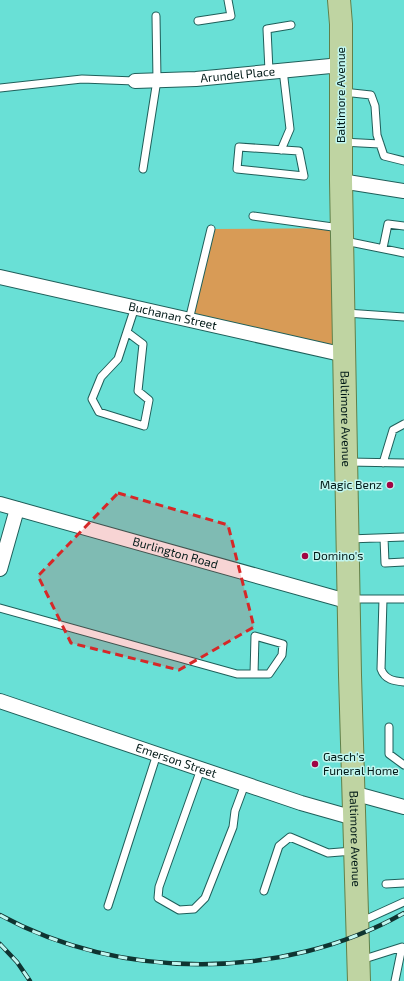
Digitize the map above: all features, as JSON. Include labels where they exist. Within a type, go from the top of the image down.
[{"type":"main road","name":"Baltimore Avenue","points":[[339,0],[341,24],[342,234],[358,971]]},
{"type":"street","name":"Arundel Place","points":[[135,81],[196,79],[283,69],[341,65]]},
{"type":"street","points":[[342,181],[404,191]]},
{"type":"street","name":"Buchanan Street","points":[[0,277],[345,355]]},
{"type":"street","name":"Burlington Road","points":[[0,504],[350,601]]},
{"type":"street","points":[[0,570],[18,509]]},
{"type":"street","name":"Emerson Street","points":[[0,701],[244,784],[354,818]]},
{"type":"street","points":[[353,793],[404,807]]},
{"type":"lane","points":[[198,21],[231,16],[228,0]]},
{"type":"lane","points":[[143,169],[156,80],[156,16]]},
{"type":"lane","points":[[269,71],[268,29],[291,25]]},
{"type":"lane","points":[[281,150],[290,129],[283,69]]},
{"type":"lane","points":[[0,88],[82,79],[135,81]]},
{"type":"lane","points":[[341,92],[371,95],[375,106],[377,135],[384,156],[404,160]]},
{"type":"lane","points":[[341,142],[380,144]]},
{"type":"lane","points":[[239,147],[281,150],[299,151],[304,176],[237,169],[239,147]]},
{"type":"lane","points":[[253,216],[342,234],[383,248],[404,253]]},
{"type":"lane","points":[[383,248],[388,224],[404,226]]},
{"type":"lane","points":[[189,320],[211,229]]},
{"type":"lane","points":[[127,332],[143,344],[138,391],[149,400],[144,426],[99,412],[92,399],[101,377],[118,359],[127,332],[135,308]]},
{"type":"lane","points":[[344,313],[404,317]]},
{"type":"lane","points":[[383,463],[393,430],[404,424]]},
{"type":"lane","points":[[347,462],[404,463]]},
{"type":"lane","points":[[349,539],[404,537]]},
{"type":"lane","points":[[384,538],[385,563],[404,562]]},
{"type":"lane","points":[[383,599],[381,669],[383,675],[391,680],[404,682]]},
{"type":"lane","points":[[350,601],[404,599]]},
{"type":"lane","points":[[0,608],[197,664],[238,674],[254,674],[269,674],[282,655],[283,644],[255,636],[254,674]]},
{"type":"lane","points":[[389,727],[389,754],[404,765]]},
{"type":"lane","points":[[108,906],[157,754]]},
{"type":"lane","points":[[201,769],[159,887],[158,898],[179,910],[194,909],[205,898],[233,826],[235,811],[244,784]]},
{"type":"lane","points":[[264,891],[279,846],[290,837],[328,853],[355,851]]},
{"type":"lane","points":[[386,884],[404,883]]},
{"type":"lane","points":[[357,924],[404,902]]},
{"type":"lane","points":[[358,971],[402,947],[395,981]]},
{"type":"highlighted area","points":[[118,493],[228,525],[254,627],[179,670],[71,643],[38,576]]},
{"type":"shaded area","points":[[342,228],[345,355],[189,320],[211,229]]},
{"type":"railway","points":[[0,915],[47,937],[97,952],[149,961],[202,964],[255,961],[307,951],[357,935],[404,913]]},
{"type":"railway","points":[[0,944],[17,962],[30,981]]},
{"type":"place","name":"Magic Benz","points":[[390,485]]},
{"type":"place","name":"Domino's","points":[[305,556]]},
{"type":"place","name":"Gasch's Funeral Home","points":[[315,764]]}]
